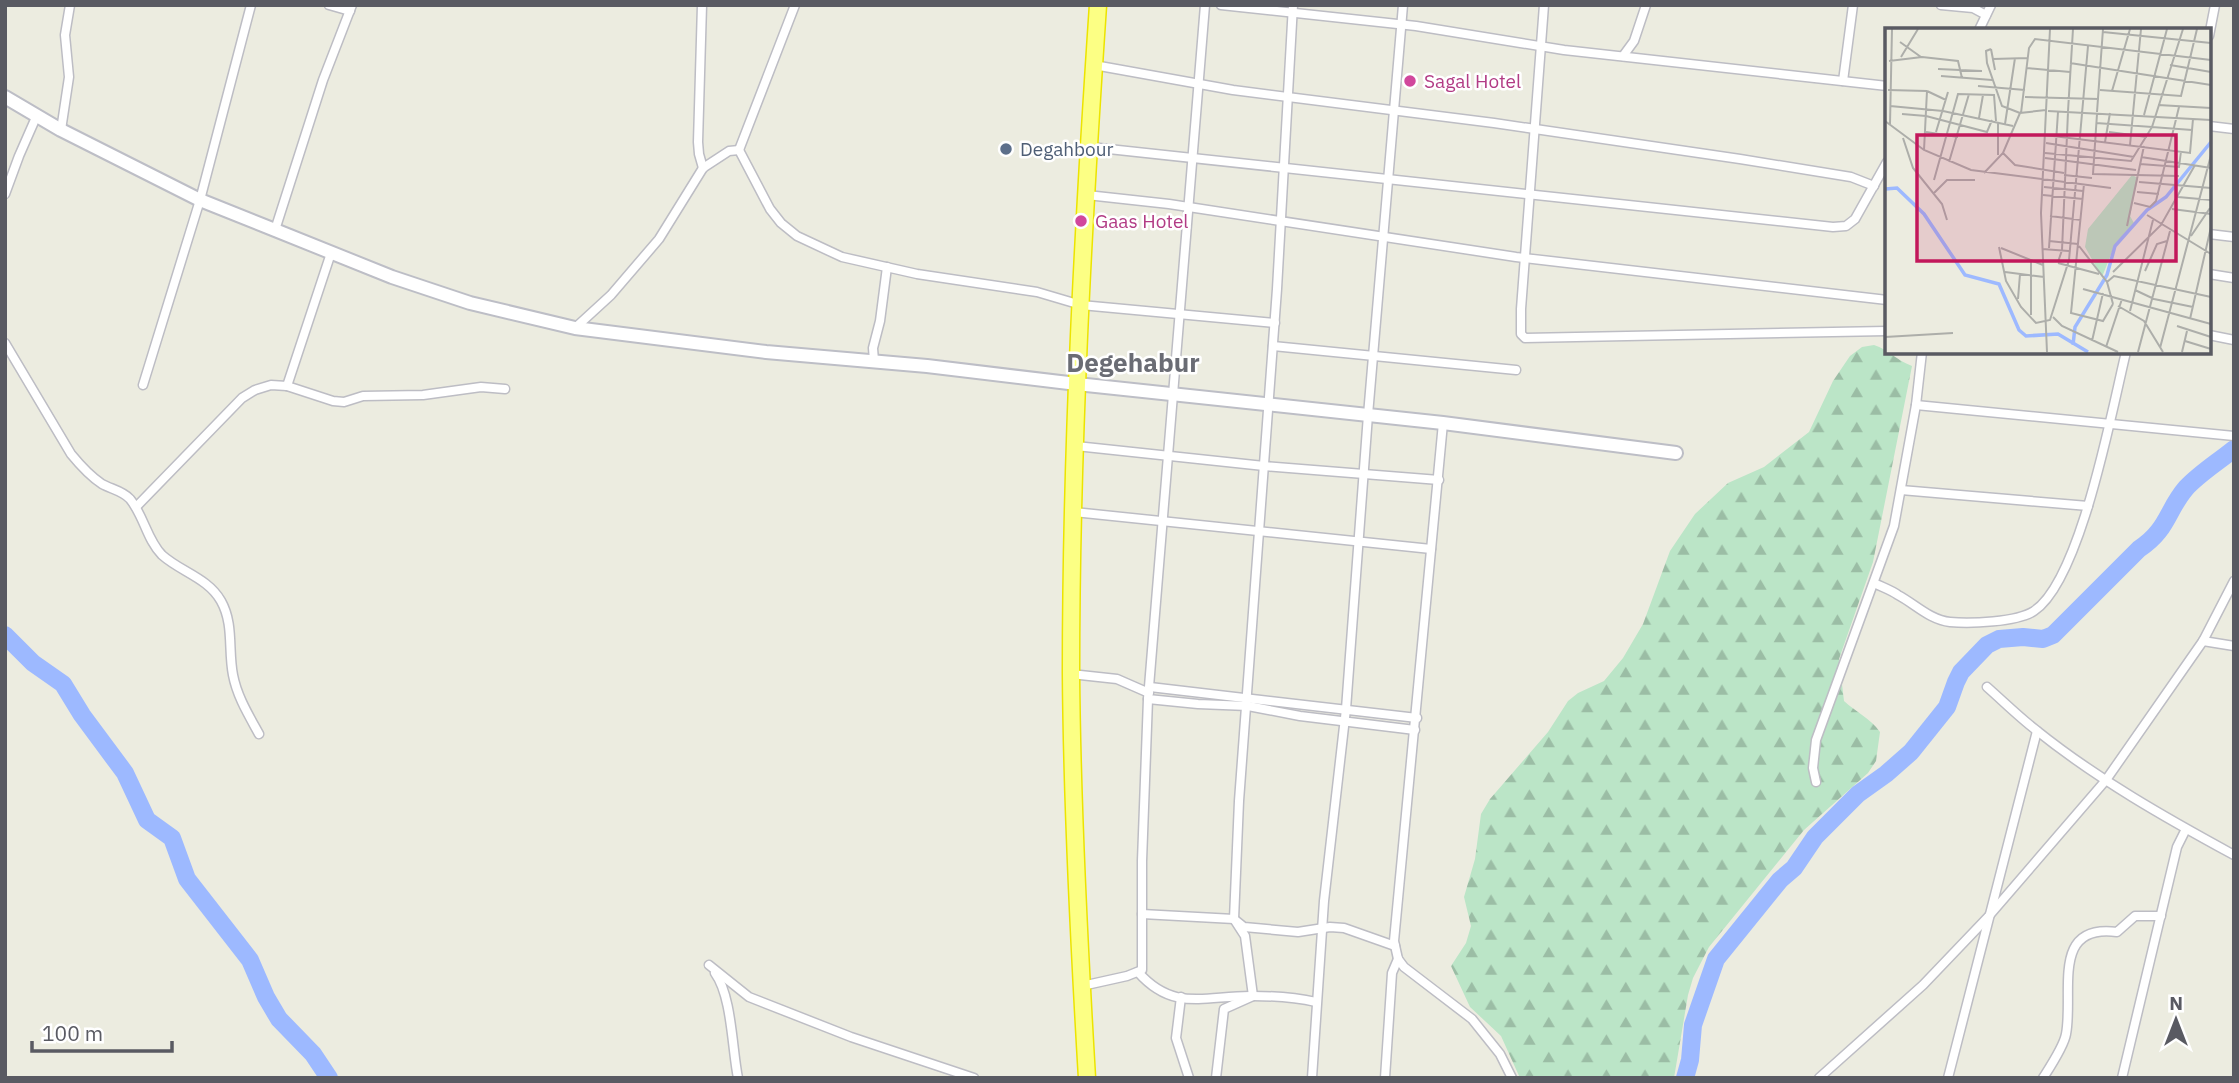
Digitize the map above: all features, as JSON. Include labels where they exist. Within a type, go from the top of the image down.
[{"type":"highway","points":[[1087,1078],[1081,986],[1071,674],[1077,384],[1098,5]]},
{"type":"street","points":[[61,130],[69,77],[65,35],[70,5]]},
{"type":"street","points":[[143,386],[200,200],[251,5]]},
{"type":"street","points":[[275,230],[323,80],[351,8],[329,5]]},
{"type":"street","points":[[702,5],[698,142],[703,168]]},
{"type":"street","points":[[795,5],[739,150],[770,209],[789,229],[842,257],[917,274],[1037,292],[1081,305],[1275,323]]},
{"type":"street","points":[[1081,986],[1142,970],[1142,849],[1149,693],[1205,5]]},
{"type":"street","points":[[1221,5],[1293,9],[1542,46],[1885,86]]},
{"type":"street","points":[[1312,1078],[1322,928],[1345,722],[1403,5]]},
{"type":"street","points":[[1544,5],[1521,309],[1521,334],[1525,338],[1885,331]]},
{"type":"street","points":[[1623,56],[1634,41],[1646,5]]},
{"type":"street","points":[[1843,81],[1853,5]]},
{"type":"street","points":[[1941,5],[1973,8],[1986,15]]},
{"type":"street","points":[[1980,28],[1991,5]]},
{"type":"street","points":[[2211,28],[2216,5]]},
{"type":"street","points":[[1253,996],[1245,936],[1234,919],[1239,801],[1275,323],[1293,9]]},
{"type":"street","points":[[1094,65],[1200,84],[1535,129],[1851,177],[1874,186]]},
{"type":"street","points":[[5,97],[61,130],[200,200],[392,277],[470,303],[575,328],[766,352],[874,360],[1368,415],[1676,453]]},
{"type":"street","points":[[5,194],[37,115]]},
{"type":"street","points":[[2211,126],[2234,129]]},
{"type":"street","points":[[1090,147],[1833,227],[1846,226],[1855,219],[1885,166]]},
{"type":"street","points":[[575,328],[611,295],[659,239],[703,168],[729,151],[739,150]]},
{"type":"street","points":[[1087,195],[1189,207],[1525,258],[1885,300]]},
{"type":"street","points":[[2211,234],[2234,237]]},
{"type":"street","points":[[286,386],[331,253]]},
{"type":"street","points":[[874,360],[873,348],[880,321],[887,267]]},
{"type":"street","points":[[2211,274],[2234,278]]},
{"type":"street","points":[[2211,335],[2234,340]]},
{"type":"street","points":[[5,343],[71,454],[83,469],[103,484],[127,496],[136,507],[160,553],[216,592],[228,617],[233,673],[238,695],[259,734]]},
{"type":"street","points":[[1273,346],[1516,370]]},
{"type":"street","points":[[1816,782],[1813,768],[1816,740],[1895,526],[1916,405],[1922,354]]},
{"type":"street","points":[[1874,583],[1926,613],[1948,622],[2014,620],[2035,610],[2053,591],[2066,568],[2088,506],[2126,354]]},
{"type":"street","points":[[136,507],[242,398],[255,390],[286,386],[344,402],[363,396],[423,394],[481,387],[505,389]]},
{"type":"street","points":[[1916,405],[2234,436]]},
{"type":"street","points":[[1443,424],[1395,946],[1398,959],[1404,967],[1472,1019],[1500,1054],[1513,1078]]},
{"type":"street","points":[[1076,446],[1264,466],[1439,480]]},
{"type":"street","points":[[1901,489],[2088,506]]},
{"type":"street","points":[[1074,512],[1432,549]]},
{"type":"street","points":[[1819,1078],[1923,985],[1988,917],[2106,780],[2203,641],[2234,581]]},
{"type":"street","points":[[2203,641],[2234,646]]},
{"type":"street","points":[[1071,674],[1118,679],[1149,693],[1198,705],[1248,702],[1302,705],[1417,718]]},
{"type":"street","points":[[1987,687],[2037,731],[2106,780],[2234,855]]},
{"type":"street","points":[[1149,693],[1199,692],[1300,716],[1415,730]]},
{"type":"street","points":[[1198,705],[1199,692]]},
{"type":"street","points":[[1300,716],[1302,705]]},
{"type":"street","points":[[1948,1078],[2037,731]]},
{"type":"street","points":[[2122,1078],[2177,847],[2186,829]]},
{"type":"street","points":[[1142,914],[1234,919],[1244,927],[1298,932],[1322,928],[1344,929],[1395,946]]},
{"type":"street","points":[[2043,1078],[2066,1035],[2069,970],[2079,939],[2095,931],[2117,932],[2135,916],[2161,916]]},
{"type":"street","points":[[1385,1078],[1392,974],[1398,959]]},
{"type":"street","points":[[738,1078],[724,993],[719,979],[709,965],[749,997],[851,1037],[974,1078]]},
{"type":"street","points":[[1138,972],[1149,985],[1160,992],[1181,997],[1206,1000],[1287,996],[1316,1002]]},
{"type":"street","points":[[1216,1078],[1224,1009],[1253,996]]},
{"type":"street","points":[[1181,997],[1175,1038],[1189,1078]]},
{"type":"green space","points":[[1874,345],[1885,351],[1885,354],[1890,354],[1912,366],[1873,562],[1839,659],[1844,701],[1880,732],[1876,761],[1868,773],[1804,830],[1709,947],[1693,978],[1688,995],[1674,1078],[1520,1078],[1501,1036],[1470,1007],[1451,966],[1466,943],[1471,926],[1464,897],[1475,859],[1481,814],[1490,799],[1548,732],[1568,701],[1578,693],[1604,681],[1623,658],[1643,624],[1670,551],[1695,514],[1728,483],[1764,467],[1809,432],[1833,381],[1850,356],[1862,347]]},
{"type":"waterway","points":[[1685,1078],[1690,1060],[1693,1025],[1716,959],[1780,880],[1794,868],[1815,837],[1858,794],[1911,752],[1947,707],[1961,672],[1987,645],[1999,639],[2043,639],[2053,635],[2156,535],[2186,488],[2234,449]]},
{"type":"waterway","points":[[5,635],[33,663],[63,684],[82,715],[125,773],[147,820],[172,838],[187,879],[250,960],[279,1019],[313,1054],[329,1078]]},
{"type":"place","name":"Sagal Hotel","points":[[1410,81]]},
{"type":"place","name":"Degahbour","points":[[1006,149]]},
{"type":"place","name":"Gaas Hotel","points":[[1081,221]]},
{"type":"district","name":"Degehabur","points":[[1133,363]]}]
